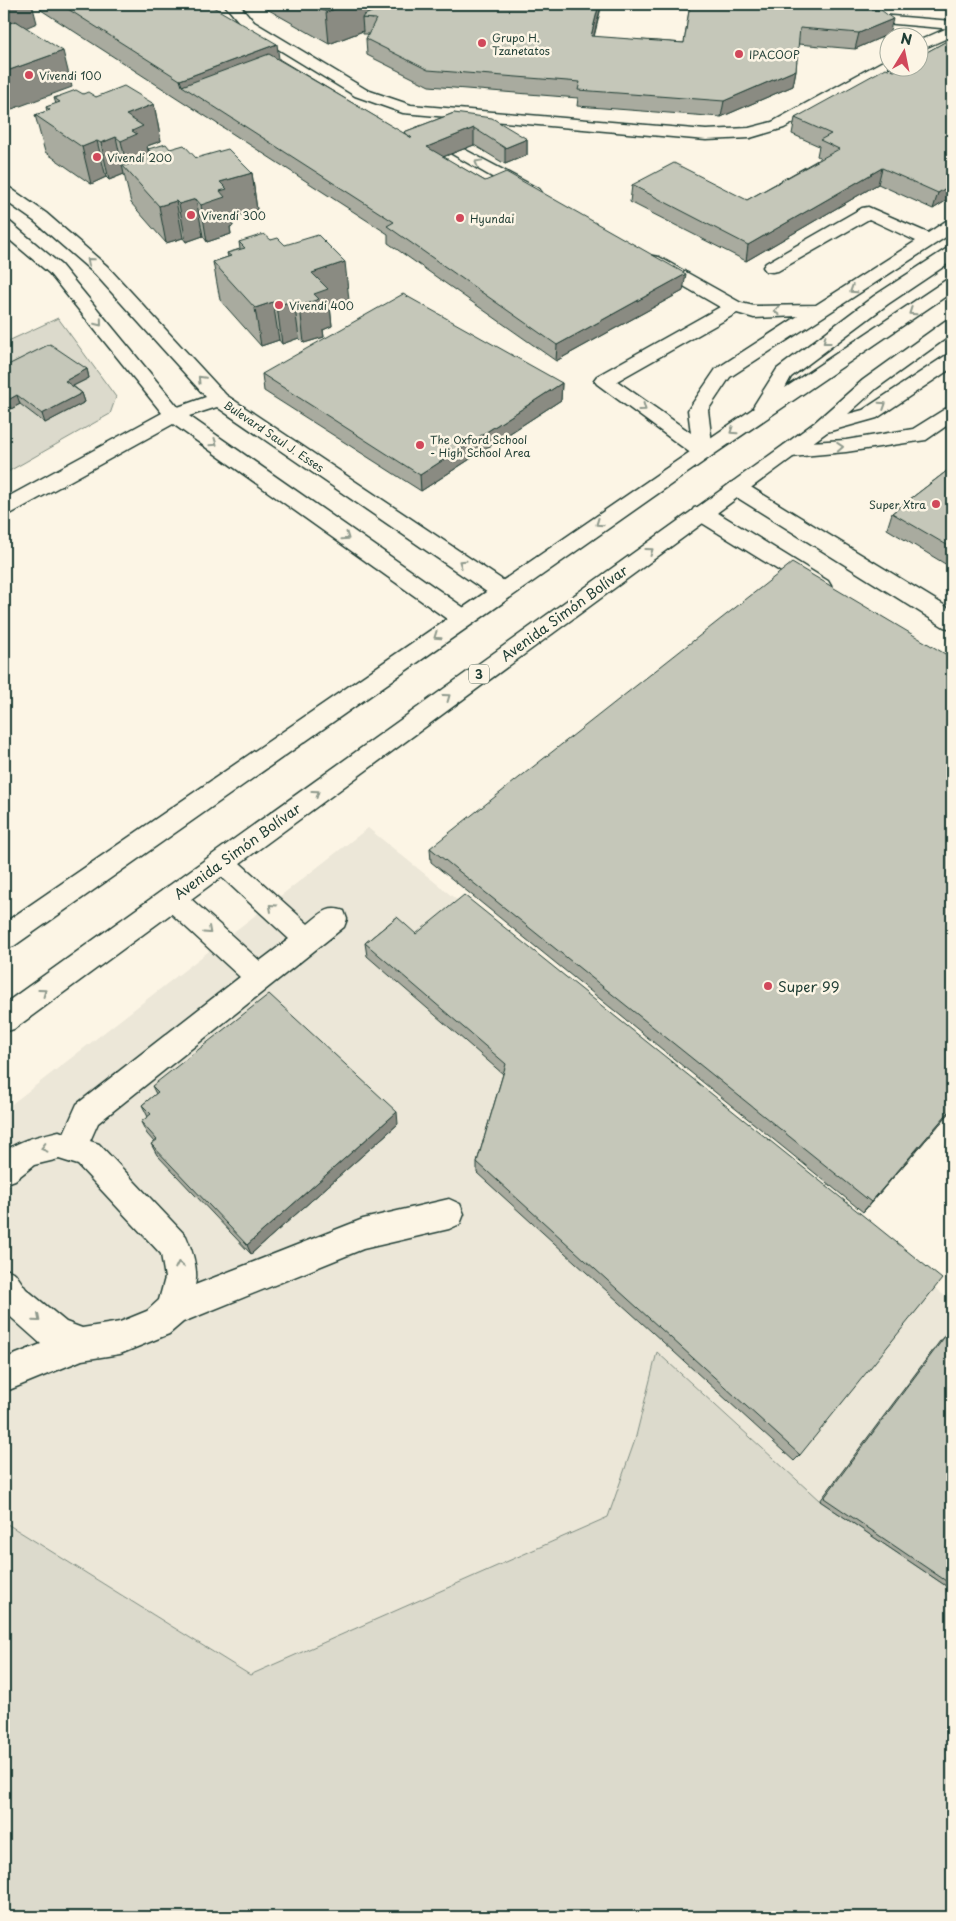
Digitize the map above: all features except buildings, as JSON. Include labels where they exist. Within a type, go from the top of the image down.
[{"type":"main road","points":[[231,4],[249,25],[361,93],[408,110],[706,135],[750,133],[778,125],[878,70]]},
{"type":"main road","points":[[684,4],[743,9]]},
{"type":"main road","points":[[952,17],[842,12],[952,25]]},
{"type":"main road","points":[[907,21],[912,28]]},
{"type":"main road","points":[[928,42],[952,30]]},
{"type":"main road","points":[[408,110],[427,130]]},
{"type":"main road","points":[[458,151],[544,200]]},
{"type":"main road","name":"Bulevard Saul J. Esses","points":[[4,192],[40,217],[101,270],[219,399],[502,591]]},
{"type":"main road","points":[[772,267],[868,212],[929,240]]},
{"type":"main road","points":[[703,452],[698,410],[723,373],[952,225]]},
{"type":"main road","points":[[4,226],[55,269],[174,415],[462,618]]},
{"type":"main road","points":[[639,253],[734,307],[754,312],[821,310]]},
{"type":"main road","points":[[758,415],[784,373],[881,300],[952,253]]},
{"type":"main road","points":[[4,938],[462,618],[952,284]]},
{"type":"main road","points":[[703,452],[604,380],[734,307]]},
{"type":"main road","name":"Avenida Simón Bolívar","points":[[4,1020],[791,450],[821,427],[870,384],[952,325]]},
{"type":"main road","points":[[821,427],[870,414],[952,360]]},
{"type":"main road","points":[[4,508],[174,415],[219,399]]},
{"type":"main road","points":[[791,450],[846,446],[919,435],[952,413]]},
{"type":"main road","points":[[737,488],[952,621]]},
{"type":"main road","points":[[702,513],[836,596]]},
{"type":"main road","points":[[222,862],[308,940]]},
{"type":"main road","points":[[172,898],[260,978]]},
{"type":"main road","points":[[72,1148],[86,1114],[334,919]]},
{"type":"main road","points":[[4,1170],[26,1153],[59,1145],[88,1154],[175,1247],[182,1278],[172,1310]]},
{"type":"main road","points":[[4,1375],[82,1344],[120,1338],[158,1323],[172,1310],[363,1234],[449,1214]]},
{"type":"main road","points":[[4,1284],[15,1300],[56,1335],[82,1344]]},
{"type":"shaded area","points":[[58,318],[116,397],[110,414],[4,474],[4,343]]},
{"type":"shaded area","points":[[368,828],[952,1302],[952,1329],[820,1501],[657,1352],[635,1440],[608,1517],[250,1675],[4,1522],[4,1110]]},
{"type":"shaded area","points":[[657,1352],[820,1501],[952,1590],[952,1917],[4,1917],[4,1522],[250,1675],[608,1517],[635,1440]]},
{"type":"place","name":"Grupo H. Tzanetatos","points":[[482,43]]},
{"type":"place","name":"IPACOOP","points":[[739,54]]},
{"type":"place","name":"Vivendi 100","points":[[29,75]]},
{"type":"place","name":"Vivendi 200","points":[[97,157]]},
{"type":"place","name":"Vivendi 300","points":[[191,215]]},
{"type":"place","name":"Hyundai","points":[[460,218]]},
{"type":"place","name":"Vivendi 400","points":[[279,305]]},
{"type":"place","name":"The Oxford School - High School Area","points":[[420,445]]},
{"type":"place","name":"Super Xtra","points":[[936,504]]},
{"type":"place","name":"Super 99","points":[[768,986]]}]
